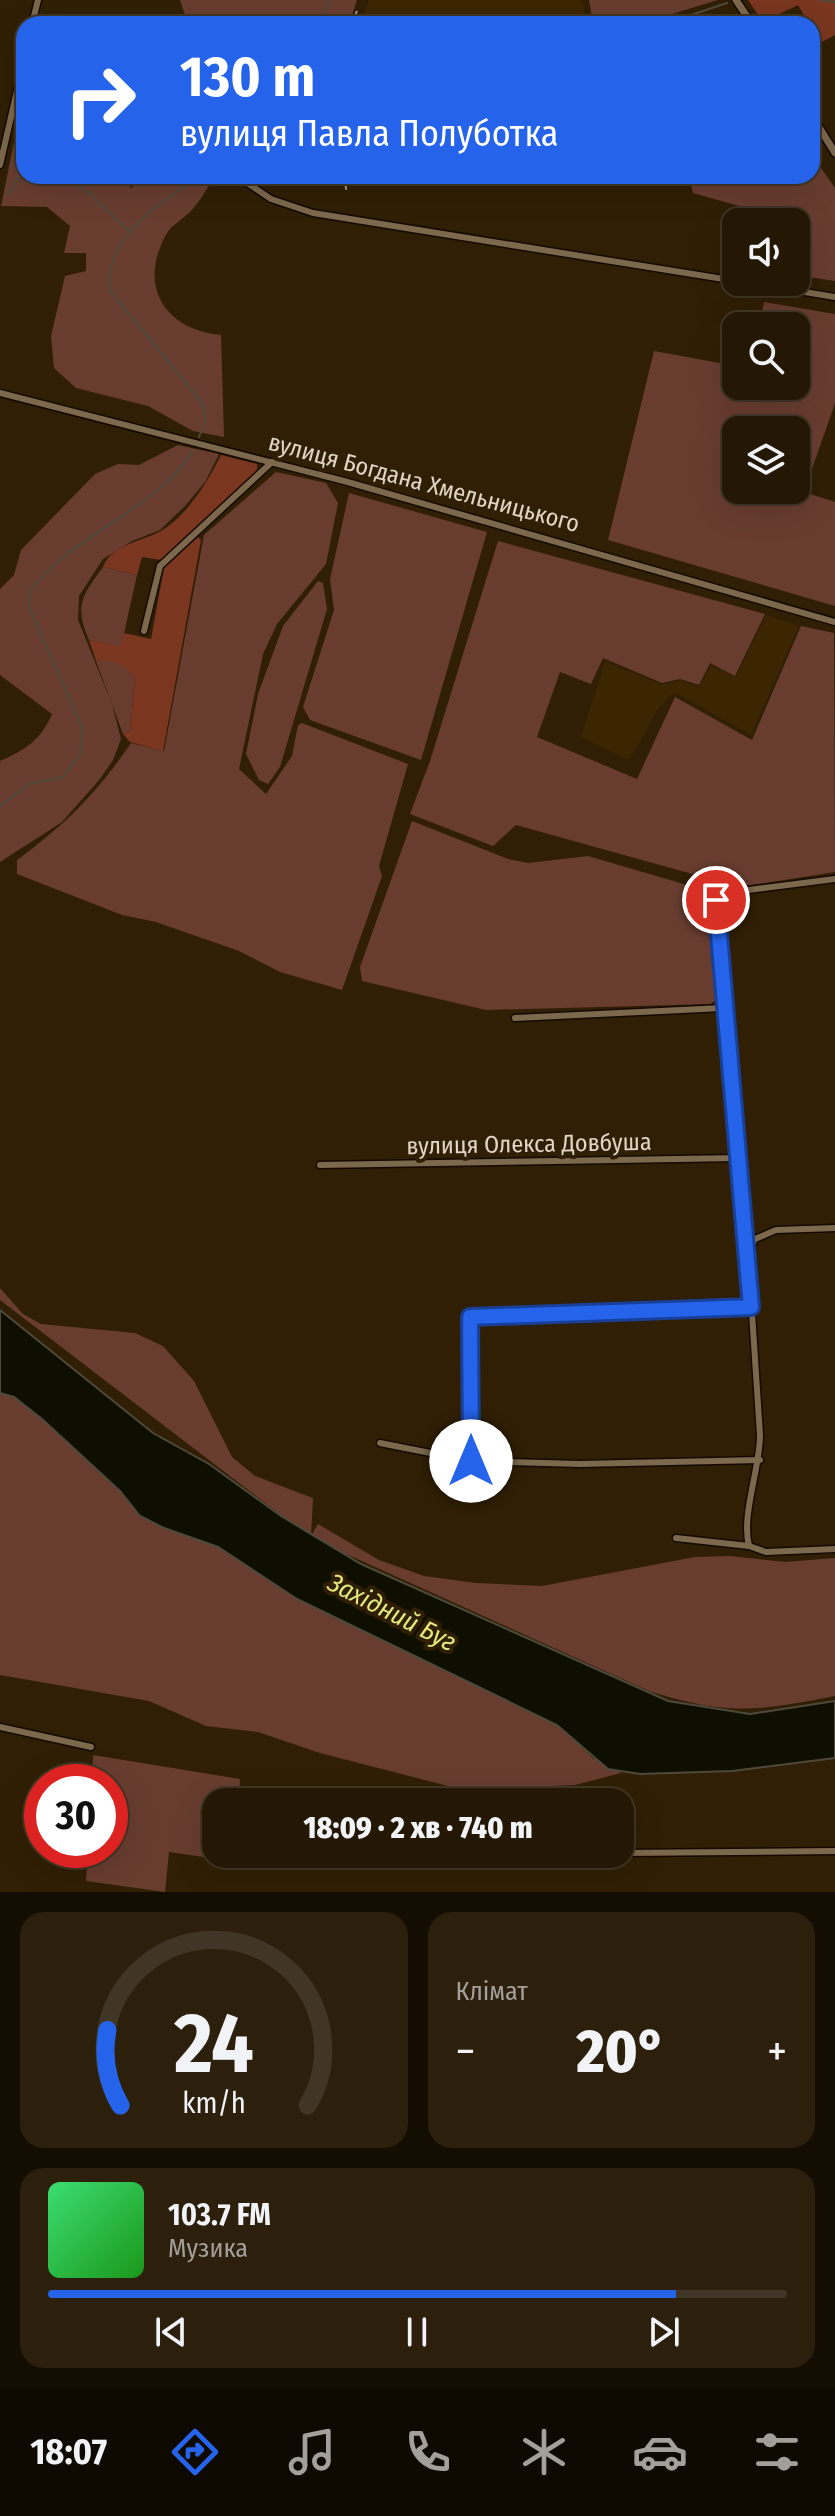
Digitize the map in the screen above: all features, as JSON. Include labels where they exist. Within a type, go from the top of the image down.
[{"type":"street","points":[[0,165],[16,97]]},
{"type":"street","points":[[820,129],[835,153]]},
{"type":"street","points":[[249,184],[280,203],[313,213],[722,279]]},
{"type":"street","points":[[810,293],[835,297]]},
{"type":"street","name":"вулиця Богдана Хмельницького","points":[[0,393],[272,462],[583,547],[835,622]]},
{"type":"street","points":[[144,631],[160,566],[272,462]]},
{"type":"street","points":[[749,1546],[747,1528],[760,1460],[748,1252],[714,908],[720,897],[835,879]]},
{"type":"street","points":[[515,1018],[723,1008]]},
{"type":"street","name":"вулиця Олекса Довбуша","points":[[320,1165],[739,1158]]},
{"type":"street","points":[[748,1252],[755,1239],[764,1233],[835,1228]]},
{"type":"street","points":[[471,1461],[470,1317],[751,1307]]},
{"type":"street","points":[[380,1443],[471,1461],[580,1464],[760,1460]]},
{"type":"street","points":[[676,1538],[749,1546],[766,1552],[835,1549]]},
{"type":"street","points":[[0,1727],[91,1747]]},
{"type":"street","points":[[634,1853],[835,1851]]},
{"type":"shaded area","points":[[180,0],[357,0],[352,16],[185,16]]},
{"type":"shaded area","points":[[369,0],[582,0],[585,16],[363,16]]},
{"type":"shaded area","points":[[589,0],[718,0],[665,16],[592,16]]},
{"type":"shaded area","points":[[748,0],[835,0],[835,35],[820,43],[820,16],[804,16],[798,5],[775,16],[759,16]]},
{"type":"shaded area","points":[[16,132],[16,184],[126,184],[132,188],[135,184],[210,184],[194,208],[167,233],[158,252],[155,270],[161,302],[171,314],[184,324],[221,335],[224,437],[193,431],[148,406],[76,388],[54,368],[51,336],[65,276],[86,271],[86,253],[64,253],[70,226],[47,207],[1,206]]},
{"type":"shaded area","points":[[820,166],[835,188],[835,281],[810,277],[810,208],[746,208],[693,193],[691,184],[820,184]]},
{"type":"shaded area","points":[[764,302],[835,314],[835,403],[810,475],[810,416],[722,416],[722,504],[810,504],[810,494],[835,502],[835,606],[608,540],[654,351],[722,363],[722,400],[810,400],[810,312],[762,312]]},
{"type":"shaded area","points":[[178,445],[219,454],[205,482],[160,530],[132,541],[103,559],[79,596],[78,620],[112,704],[121,739],[113,760],[62,822],[0,862],[0,761],[31,743],[43,731],[52,714],[0,675],[0,589],[14,575],[21,550],[95,474],[118,464],[139,465]]},
{"type":"shaded area","points":[[221,455],[257,464],[257,472],[161,560],[142,557],[137,575],[103,567],[120,548],[159,532],[179,517],[203,487]]},
{"type":"shaded area","points":[[276,472],[326,483],[338,503],[326,564],[277,624],[263,654],[239,769],[266,794],[292,756],[298,725],[302,723],[408,764],[379,866],[382,876],[342,990],[280,972],[239,951],[156,922],[122,915],[17,874],[17,860],[80,807],[131,743],[164,751],[204,535]]},
{"type":"shaded area","points":[[349,493],[487,532],[421,760],[310,720],[303,707],[334,610],[330,579]]},
{"type":"shaded area","points":[[198,537],[201,540],[163,751],[130,742],[123,734],[130,731],[135,678],[118,664],[96,661],[89,640],[120,646],[124,633],[151,639],[164,568]]},
{"type":"shaded area","points":[[498,541],[765,614],[735,676],[710,663],[699,685],[680,679],[662,683],[603,658],[591,684],[560,672],[537,737],[637,779],[675,697],[752,740],[801,626],[834,633],[835,872],[739,887],[516,825],[493,846],[410,814],[430,761]]},
{"type":"shaded area","points":[[103,567],[137,575],[121,647],[89,640],[84,628],[82,601]]},
{"type":"shaded area","points":[[318,581],[323,583],[327,609],[280,767],[268,784],[259,780],[246,754],[258,694],[283,626]]},
{"type":"shaded area","points":[[766,615],[799,626],[751,735],[678,694],[671,695],[658,709],[629,760],[581,737],[605,661],[662,685],[680,680],[699,687],[711,665],[736,677]]},
{"type":"shaded area","points":[[110,659],[125,666],[135,678],[130,731],[123,734],[96,661]]},
{"type":"shaded area","points":[[412,821],[508,859],[528,863],[588,856],[704,890],[710,903],[716,1000],[710,1004],[486,1010],[362,981],[360,967]]},
{"type":"shaded area","points":[[0,1288],[23,1314],[41,1324],[135,1333],[163,1346],[194,1381],[232,1457],[255,1476],[313,1498],[311,1536],[318,1524],[379,1560],[424,1576],[476,1583],[542,1586],[695,1557],[730,1556],[785,1562],[835,1558],[835,1696],[762,1708],[722,1708],[649,1691],[311,1538],[0,1300]]},
{"type":"shaded area","points":[[0,1393],[14,1397],[42,1419],[120,1491],[140,1516],[218,1547],[297,1599],[557,1725],[593,1758],[621,1773],[575,1785],[506,1788],[448,1786],[320,1753],[258,1732],[206,1726],[149,1701],[0,1675]]},
{"type":"shaded area","points":[[93,1755],[240,1779],[240,1788],[202,1788],[202,1857],[169,1852],[165,1892],[86,1881],[87,1868],[128,1868],[128,1764],[93,1764]]},
{"type":"water","name":"Західний Буг","points":[[0,1310],[153,1433],[209,1464],[281,1516],[361,1564],[668,1701],[750,1714],[835,1701],[835,1758],[732,1771],[640,1774],[608,1769],[557,1725],[297,1599],[218,1547],[140,1516],[120,1491],[42,1419],[14,1397],[0,1393]]},
{"type":"waterway","points":[[322,16],[329,0]]},
{"type":"waterway","points":[[820,0],[835,2]]},
{"type":"waterway","points":[[688,16],[727,3]]},
{"type":"waterway","points":[[7,196],[16,181]]},
{"type":"waterway","points":[[74,184],[89,193],[130,232]]},
{"type":"waterway","points":[[186,184],[151,211],[125,239],[115,254],[110,272],[110,291],[204,405],[205,422],[199,437]]},
{"type":"waterway","points":[[0,806],[29,784],[63,777],[80,754],[83,730],[29,607],[30,591],[67,554],[160,488],[179,470],[192,451]]},
{"type":"railway","points":[[355,16],[361,0]]},
{"type":"railway","points":[[345,184],[348,201]]},
{"type":"route","points":[[471,1461],[470,1317],[751,1307],[714,908],[716,900]]}]
